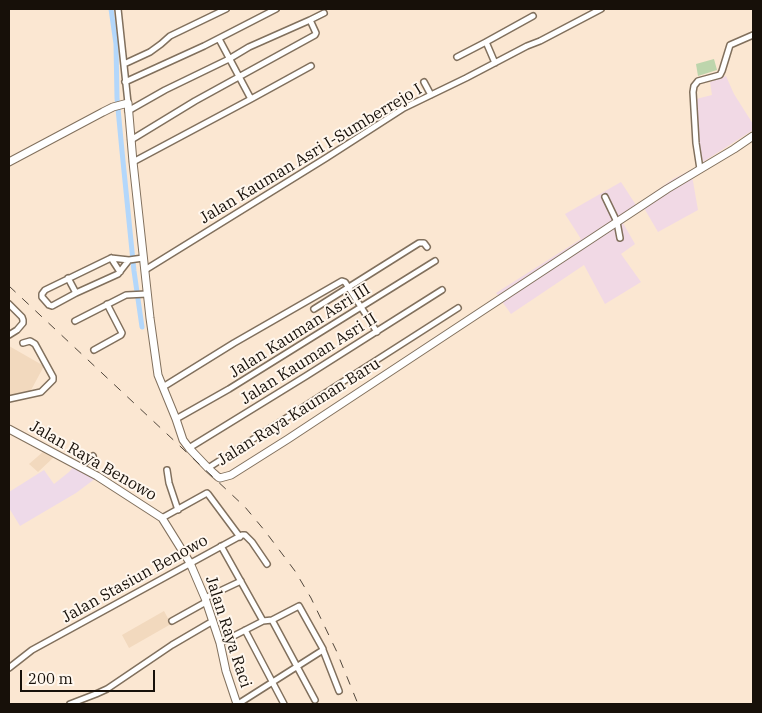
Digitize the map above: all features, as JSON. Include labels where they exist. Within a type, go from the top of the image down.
[{"type":"street","points":[[118,9],[126,106]]},
{"type":"street","points":[[124,64],[150,52],[170,36],[226,9]]},
{"type":"street","points":[[125,82],[219,39],[276,9]]},
{"type":"street","name":"Jalan Kauman Asri I-Sumberrejo I","points":[[145,270],[404,108],[601,9]]},
{"type":"street","points":[[9,162],[113,107],[126,106],[165,90],[229,59],[249,47],[324,13]]},
{"type":"street","points":[[457,56],[533,16]]},
{"type":"street","points":[[131,140],[195,101],[316,35],[310,20]]},
{"type":"street","points":[[700,169],[696,143],[694,86],[698,81],[720,75],[730,45],[753,35]]},
{"type":"street","points":[[219,39],[251,99]]},
{"type":"street","points":[[486,42],[494,63]]},
{"type":"street","points":[[133,162],[310,66]]},
{"type":"street","points":[[424,82],[431,95]]},
{"type":"street","name":"Jalan Raya Kauman Baru","points":[[126,106],[144,258],[145,294],[158,375],[181,435],[189,448],[218,477],[223,478],[231,475],[288,439],[667,189],[753,136]]},
{"type":"street","points":[[606,197],[617,222],[620,238]]},
{"type":"street","points":[[314,309],[419,243],[427,247]]},
{"type":"street","points":[[129,260],[118,274],[52,306],[42,296],[45,290],[112,258],[129,260],[144,258]]},
{"type":"street","points":[[112,258],[120,272]]},
{"type":"street","name":"Jalan Kauman Asri III","points":[[176,419],[230,390],[435,261]]},
{"type":"street","points":[[68,278],[76,293]]},
{"type":"street","points":[[163,387],[234,343],[342,281],[345,282],[377,332]]},
{"type":"street","name":"Jalan Kauman Asri II","points":[[189,448],[442,290]]},
{"type":"street","points":[[75,321],[126,295],[145,294]]},
{"type":"street","points":[[9,304],[23,320],[17,330],[9,335]]},
{"type":"street","points":[[94,350],[122,333],[108,304]]},
{"type":"street","points":[[208,468],[458,308]]},
{"type":"street","points":[[9,399],[41,392],[53,380],[35,344],[30,341],[23,343]]},
{"type":"street","name":"Jalan Raya Benowo","points":[[9,429],[102,479],[162,518]]},
{"type":"street","points":[[80,467],[93,456]]},
{"type":"street","points":[[167,470],[178,510]]},
{"type":"street","points":[[162,518],[205,493],[208,494],[240,537],[245,535],[267,564]]},
{"type":"street","name":"Jalan Raya Raci","points":[[162,518],[190,563],[206,600],[214,621],[226,671],[237,704]]},
{"type":"street","name":"Jalan Stasiun Benowo","points":[[9,668],[32,650],[240,537]]},
{"type":"street","points":[[221,546],[263,621]]},
{"type":"street","points":[[172,621],[241,581]]},
{"type":"street","points":[[220,643],[263,621],[272,620],[299,606],[323,648],[339,691]]},
{"type":"street","points":[[272,620],[315,700]]},
{"type":"street","points":[[70,704],[107,689],[165,649],[214,621]]},
{"type":"street","points":[[245,630],[284,704]]},
{"type":"street","points":[[237,704],[323,650]]},
{"type":"shaded area","points":[[726,76],[734,94],[753,124],[753,130],[703,162],[697,137],[696,99],[712,95],[710,82]]},
{"type":"shaded area","points":[[691,170],[698,210],[658,232],[644,208],[623,223],[635,244],[621,254],[641,282],[605,304],[584,265],[511,314],[496,293],[581,239],[565,214],[621,182],[636,205],[673,179]]},
{"type":"shaded area","points":[[9,346],[44,366],[30,392],[9,398]]},
{"type":"shaded area","points":[[44,451],[54,457],[38,472],[29,464]]},
{"type":"shaded area","points":[[75,465],[96,478],[76,493],[20,526],[9,508],[9,492],[44,470],[54,484]]},
{"type":"shaded area","points":[[164,611],[171,624],[129,648],[122,635]]},
{"type":"green space","points":[[714,59],[717,70],[698,76],[696,64]]},
{"type":"waterway","points":[[111,9],[116,44],[117,98],[122,151],[134,271],[142,327]]},
{"type":"railway","points":[[9,286],[245,507],[295,571],[311,598],[336,650],[358,704]]}]
